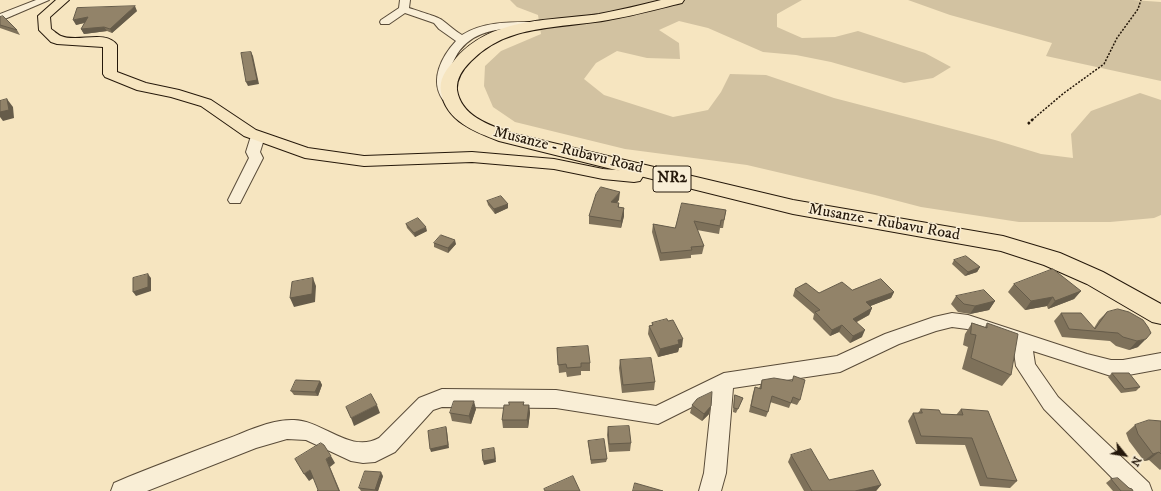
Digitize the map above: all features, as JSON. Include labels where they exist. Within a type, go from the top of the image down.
[{"type":"highway","name":"Musanze - Rubavu Road","points":[[677,0],[629,12],[595,18],[531,25],[488,39],[476,47],[462,60],[450,76],[449,91],[457,110],[465,118],[485,130],[505,137],[638,170],[793,207],[1003,244],[1052,259],[1080,271],[1124,293],[1161,315]]},
{"type":"main road","points":[[63,0],[44,16],[45,30],[56,39],[70,43],[110,44],[110,74],[142,87],[174,93],[206,103],[213,106],[241,128],[304,153],[364,161],[472,157],[554,164],[603,174],[634,177],[638,170]]},
{"type":"street","points":[[0,18],[44,0]]},
{"type":"street","points":[[385,22],[404,5],[422,17],[438,21],[462,40]]},
{"type":"street","points":[[457,110],[447,99],[442,86],[443,70],[456,44],[472,33],[486,29],[531,25]]},
{"type":"street","points":[[235,200],[241,185],[256,158],[253,152],[258,136]]},
{"type":"street","points":[[122,491],[148,479],[252,440],[288,429],[304,430],[354,452],[368,454],[387,445],[426,404],[442,398],[556,399],[658,415],[724,381],[840,364],[892,340],[934,324],[952,320],[968,322],[1087,362],[1111,368],[1123,368],[1161,361]]},
{"type":"street","points":[[1022,341],[1026,366],[1051,403],[1141,491]]},
{"type":"street","points":[[710,491],[715,473],[724,381]]},
{"type":"path","points":[[1028,124],[1064,93],[1104,64],[1116,38],[1138,9],[1141,0]]},
{"type":"shaded area","points":[[510,0],[802,0],[777,14],[777,27],[802,38],[835,37],[858,31],[925,53],[951,67],[933,78],[904,83],[831,62],[796,55],[763,52],[708,28],[679,21],[659,30],[679,43],[680,59],[647,58],[617,51],[596,63],[584,79],[604,95],[673,117],[708,110],[721,92],[730,74],[766,75],[834,98],[995,140],[1041,154],[1073,158],[1071,134],[1091,111],[1140,93],[1161,100],[1161,215],[1154,218],[1110,222],[1019,222],[921,207],[747,165],[625,149],[515,122],[493,107],[484,86],[485,66],[501,51],[541,34],[538,15],[517,7]]},
{"type":"shaded area","points":[[908,0],[1133,0],[1161,2],[1161,81],[1046,56],[1052,43],[950,15]]},
{"type":"building","points":[[135,6],[110,29],[104,27],[81,29],[88,17],[73,20],[77,8]]},
{"type":"building","points":[[3,16],[17,30],[0,25],[0,17]]},
{"type":"building","points":[[251,52],[257,80],[246,82],[241,53]]},
{"type":"building","points":[[7,99],[9,110],[0,112],[0,101]]},
{"type":"building","points":[[601,187],[620,192],[611,202],[619,203],[618,207],[624,208],[621,221],[589,216],[596,194]]},
{"type":"building","points":[[501,196],[508,204],[494,209],[487,201]]},
{"type":"building","points":[[682,203],[726,210],[724,220],[721,220],[720,226],[694,221],[704,246],[691,247],[692,250],[661,253],[653,224],[675,228]]},
{"type":"building","points":[[418,218],[426,227],[414,233],[406,224]]},
{"type":"building","points":[[441,235],[455,240],[448,248],[434,243]]},
{"type":"building","points":[[966,256],[980,267],[968,272],[954,260]]},
{"type":"building","points":[[1053,269],[1081,291],[1055,301],[1053,297],[1031,301],[1014,284]]},
{"type":"building","points":[[148,274],[148,287],[133,292],[133,278]]},
{"type":"building","points":[[313,278],[312,294],[290,298],[292,282]]},
{"type":"building","points":[[881,279],[894,292],[866,302],[872,308],[853,319],[865,330],[853,336],[842,325],[832,330],[815,312],[820,310],[795,289],[806,283],[819,293],[842,282],[852,290]]},
{"type":"building","points":[[984,290],[995,301],[975,306],[964,304],[956,296]]},
{"type":"building","points":[[1118,309],[1129,312],[1143,320],[1151,333],[1146,339],[1137,341],[1123,337],[1118,333],[1069,329],[1061,313],[1081,313],[1095,329],[1107,312]]},
{"type":"building","points":[[667,319],[668,321],[673,320],[683,339],[678,340],[679,344],[660,349],[649,326],[653,325],[652,323]]},
{"type":"building","points":[[972,323],[987,328],[987,323],[1018,334],[1011,375],[971,358],[976,335],[971,334]]},
{"type":"building","points":[[588,346],[590,363],[581,363],[581,367],[567,368],[566,364],[558,365],[557,348]]},
{"type":"building","points":[[651,358],[655,382],[623,385],[620,360]]},
{"type":"building","points":[[1112,373],[1129,373],[1140,387],[1125,389]]},
{"type":"building","points":[[794,376],[805,380],[800,400],[793,397],[791,403],[772,396],[768,412],[751,406],[755,387],[761,389],[762,380],[774,378],[792,381]]},
{"type":"building","points":[[296,380],[320,381],[315,392],[291,391]]},
{"type":"building","points":[[712,392],[711,406],[704,414],[692,405],[697,399]]},
{"type":"building","points":[[371,394],[377,405],[351,418],[346,407]]},
{"type":"building","points":[[735,395],[743,398],[738,409],[734,408]]},
{"type":"building","points":[[454,401],[474,401],[469,416],[450,413]]},
{"type":"building","points":[[509,402],[524,402],[523,405],[529,405],[527,420],[502,420],[504,405],[509,405]]},
{"type":"building","points":[[921,409],[939,410],[941,414],[963,415],[961,409],[988,411],[1017,481],[987,478],[972,438],[921,436],[913,413],[922,413]]},
{"type":"building","points":[[1149,420],[1161,421],[1161,454],[1159,452],[1153,454],[1138,434],[1135,425]]},
{"type":"building","points":[[629,426],[631,443],[609,444],[608,427]]},
{"type":"building","points":[[446,427],[448,445],[430,449],[428,431]]},
{"type":"building","points":[[604,439],[607,459],[591,460],[588,441]]},
{"type":"building","points":[[321,443],[331,456],[326,459],[339,491],[317,491],[318,490],[310,470],[304,474],[295,459]]},
{"type":"building","points":[[494,448],[495,459],[483,461],[482,450]]},
{"type":"building","points":[[811,449],[829,480],[873,470],[881,485],[855,491],[812,491],[791,455]]},
{"type":"building","points":[[365,471],[381,472],[375,490],[359,488]]},
{"type":"building","points":[[573,476],[580,491],[545,491],[544,489]]},
{"type":"building","points":[[1118,478],[1133,491],[1121,491],[1111,479]]},
{"type":"building","points":[[635,483],[663,491],[633,491]]}]
